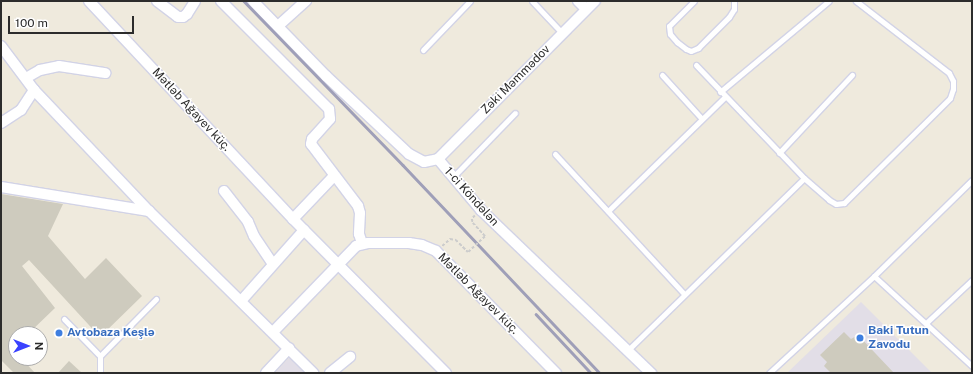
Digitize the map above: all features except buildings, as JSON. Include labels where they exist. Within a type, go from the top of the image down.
[{"type":"street","name":"Mətləb Ağayev küç.","points":[[88,1],[304,230],[446,373]]},
{"type":"street","points":[[156,1],[178,17],[183,17],[187,14],[195,1]]},
{"type":"street","points":[[221,1],[329,109],[330,119],[312,139],[311,144],[358,206],[360,213],[359,234],[362,243],[351,250],[273,332]]},
{"type":"street","name":"1-ci Köndələn","points":[[253,1],[326,76],[409,154],[424,162],[438,159],[480,210],[651,373]]},
{"type":"street","points":[[278,26],[306,1]]},
{"type":"street","points":[[578,1],[586,9]]},
{"type":"street","name":"Zəki Məmmədov","points":[[438,159],[562,32],[595,1]]},
{"type":"street","points":[[1,46],[34,90],[149,210],[313,373]]},
{"type":"street","points":[[26,78],[40,70],[59,66],[105,73]]},
{"type":"street","points":[[1,123],[21,110],[34,90]]},
{"type":"street","points":[[294,219],[334,176]]},
{"type":"street","points":[[1,187],[149,210]]},
{"type":"street","points":[[224,192],[248,222],[254,236],[273,264]]},
{"type":"street","points":[[241,301],[304,230]]},
{"type":"street","name":"Mətləb Ağayev küç.","points":[[362,243],[409,243],[422,245],[436,251],[556,373]]},
{"type":"street","points":[[266,373],[289,348]]},
{"type":"street","points":[[330,373],[350,357]]},
{"type":"lane","points":[[423,50],[470,1]]},
{"type":"lane","points":[[532,1],[562,32]]},
{"type":"lane","points":[[694,1],[669,26],[670,34],[677,42],[691,51],[698,48],[729,17],[734,9],[734,1]]},
{"type":"lane","points":[[720,92],[829,1]]},
{"type":"lane","points":[[696,65],[720,92],[804,178],[829,200],[836,204],[844,203],[950,98],[953,89],[953,81],[949,73],[856,1]]},
{"type":"lane","points":[[662,75],[702,119]]},
{"type":"lane","points":[[779,153],[852,76]]},
{"type":"lane","points":[[608,211],[725,97]]},
{"type":"lane","points":[[453,177],[515,113]]},
{"type":"lane","points":[[555,154],[684,294]]},
{"type":"lane","points":[[628,350],[804,178]]},
{"type":"lane","points":[[769,373],[874,276],[972,180]]},
{"type":"lane","points":[[874,276],[972,366]]},
{"type":"lane","points":[[926,323],[972,280]]},
{"type":"lane","points":[[100,356],[156,299]]},
{"type":"lane","points":[[64,318],[100,356],[100,373]]},
{"type":"path","points":[[436,251],[450,239],[456,240],[468,252],[485,236],[473,223]]},
{"type":"shaded area","name":"Baki Tutun Zavodu","points":[[861,302],[932,373],[787,373]]},
{"type":"shaded area","points":[[290,357],[306,373],[275,373]]},
{"type":"railway","points":[[244,1],[403,165],[600,373]]},
{"type":"railway","points":[[536,314],[591,373]]},
{"type":"place","name":"Avtobaza Keşlə","points":[[59,333]]},
{"type":"place","name":"Baki Tutun Zavodu","points":[[860,338]]}]
